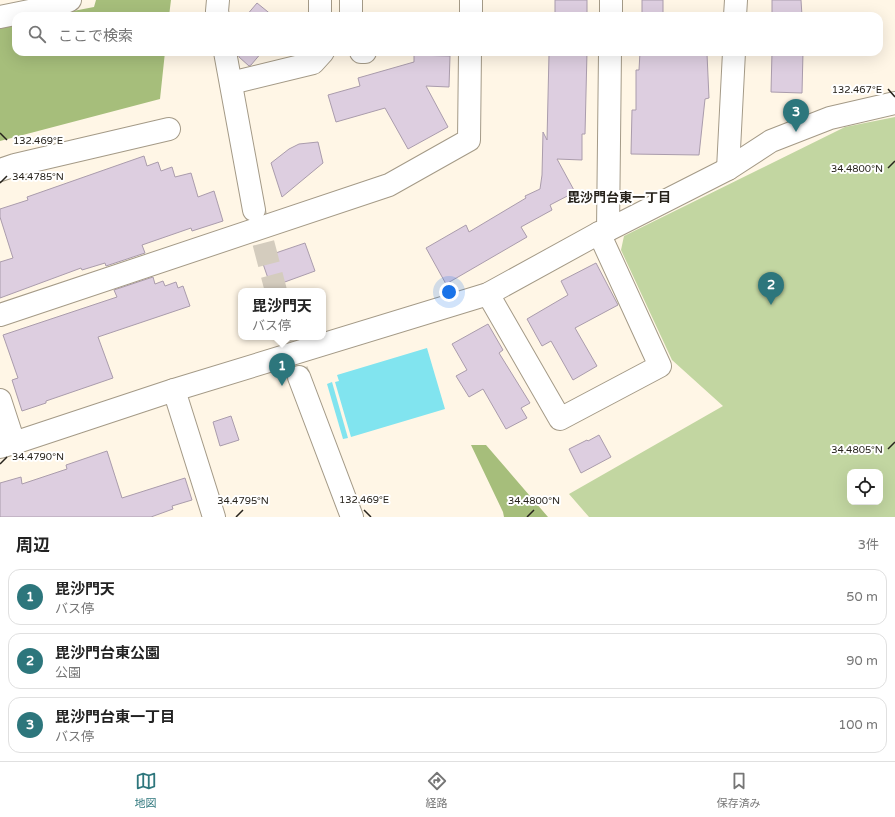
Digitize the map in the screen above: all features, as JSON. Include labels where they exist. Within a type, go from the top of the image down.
[{"type":"street","points":[[25,12],[59,5],[70,0]]},
{"type":"street","points":[[217,12],[218,0]]},
{"type":"street","points":[[320,0],[320,12]]},
{"type":"street","points":[[351,0],[351,12]]},
{"type":"street","points":[[470,12],[471,0]]},
{"type":"street","points":[[611,0],[611,12]]},
{"type":"street","points":[[735,12],[736,0]]},
{"type":"street","points":[[0,17],[12,15]]},
{"type":"street","points":[[226,56],[254,210]]},
{"type":"street","points":[[282,71],[294,56]]},
{"type":"street","points":[[231,83],[313,63],[319,56]]},
{"type":"street","points":[[0,315],[389,185],[469,140],[470,56]]},
{"type":"street","points":[[488,294],[560,419],[660,366],[604,231],[610,56]]},
{"type":"street","points":[[728,169],[734,56]]},
{"type":"street","points":[[0,400],[7,445],[174,390],[488,294],[604,231],[728,169],[771,141],[830,118],[895,103]]},
{"type":"street","points":[[0,170],[15,165],[169,129]]},
{"type":"street","points":[[299,377],[352,517]]},
{"type":"street","points":[[174,390],[214,517]]},
{"type":"green space","points":[[96,0],[171,0],[170,12],[68,12],[94,7]]},
{"type":"green space","points":[[12,23],[12,56],[165,56],[160,99],[0,141],[0,25]]},
{"type":"green space","points":[[895,117],[895,517],[589,517],[569,494],[723,406],[672,360],[621,250],[624,236],[845,127]]},
{"type":"green space","points":[[471,445],[486,445],[548,517],[504,517]]},
{"type":"water","points":[[427,348],[445,409],[351,437],[335,382],[339,381],[337,375]]},
{"type":"water","points":[[332,382],[348,438],[343,439],[327,384]]},
{"type":"building","points":[[555,0],[587,0],[587,12],[555,12]]},
{"type":"building","points":[[642,0],[663,0],[663,12],[642,12]]},
{"type":"building","points":[[772,0],[801,0],[802,12],[772,12]]},
{"type":"building","points":[[257,3],[268,12],[249,12]]},
{"type":"building","points":[[239,56],[259,56],[249,66]]},
{"type":"building","points":[[414,56],[450,56],[449,87],[426,86],[448,127],[408,149],[385,108],[336,122],[328,95],[360,86],[358,78],[414,62]]},
{"type":"building","points":[[549,56],[587,56],[585,134],[582,134],[582,160],[557,159],[575,192],[550,205],[552,210],[521,227],[527,237],[446,284],[426,248],[466,225],[469,232],[526,198],[525,196],[540,189],[542,175],[543,132],[547,140]]},
{"type":"building","points":[[640,56],[707,56],[709,98],[705,99],[699,155],[631,154],[632,110],[636,110],[636,70],[639,70]]},
{"type":"building","points":[[772,56],[803,56],[802,93],[771,92]]},
{"type":"building","points":[[318,142],[323,163],[282,197],[271,163],[289,149],[299,144]]},
{"type":"building","points":[[144,156],[147,166],[158,162],[161,171],[172,167],[175,177],[191,173],[198,197],[214,191],[223,221],[192,231],[191,228],[142,245],[145,253],[106,266],[105,263],[82,270],[81,268],[0,298],[0,262],[13,258],[0,217],[0,209],[28,200],[27,197]]},
{"type":"building","points":[[305,243],[315,271],[271,287],[261,258]]},
{"type":"building","points":[[596,263],[618,305],[575,328],[597,366],[573,380],[551,341],[542,346],[527,319],[568,295],[561,281]]},
{"type":"building","points":[[153,277],[155,284],[163,281],[165,286],[176,282],[178,288],[183,286],[190,306],[98,337],[113,378],[46,401],[46,403],[22,411],[12,380],[18,378],[3,335],[117,297],[114,290]]},
{"type":"building","points":[[488,324],[503,350],[499,353],[530,403],[521,408],[527,418],[506,429],[483,389],[469,397],[456,376],[467,370],[452,344]]},
{"type":"building","points":[[231,416],[239,440],[220,446],[213,422]]},
{"type":"building","points":[[599,435],[611,457],[581,473],[569,449]]},
{"type":"building","points":[[107,451],[122,498],[185,478],[192,500],[172,506],[173,509],[151,517],[0,517],[0,483],[21,477],[22,484],[67,469],[66,465]]},
{"type":"tunnel","points":[[255,211],[275,288]]},
{"type":"tunnel","points":[[290,340],[299,377]]},
{"type":"place","name":"毘沙門台東一丁目","points":[[796,132]]},
{"type":"place","name":"毘沙門台東公園","points":[[771,305]]},
{"type":"place","name":"毘沙門天","points":[[282,386]]},
{"type":"district","name":"毘沙門台東一丁目","points":[[619,198]]}]
